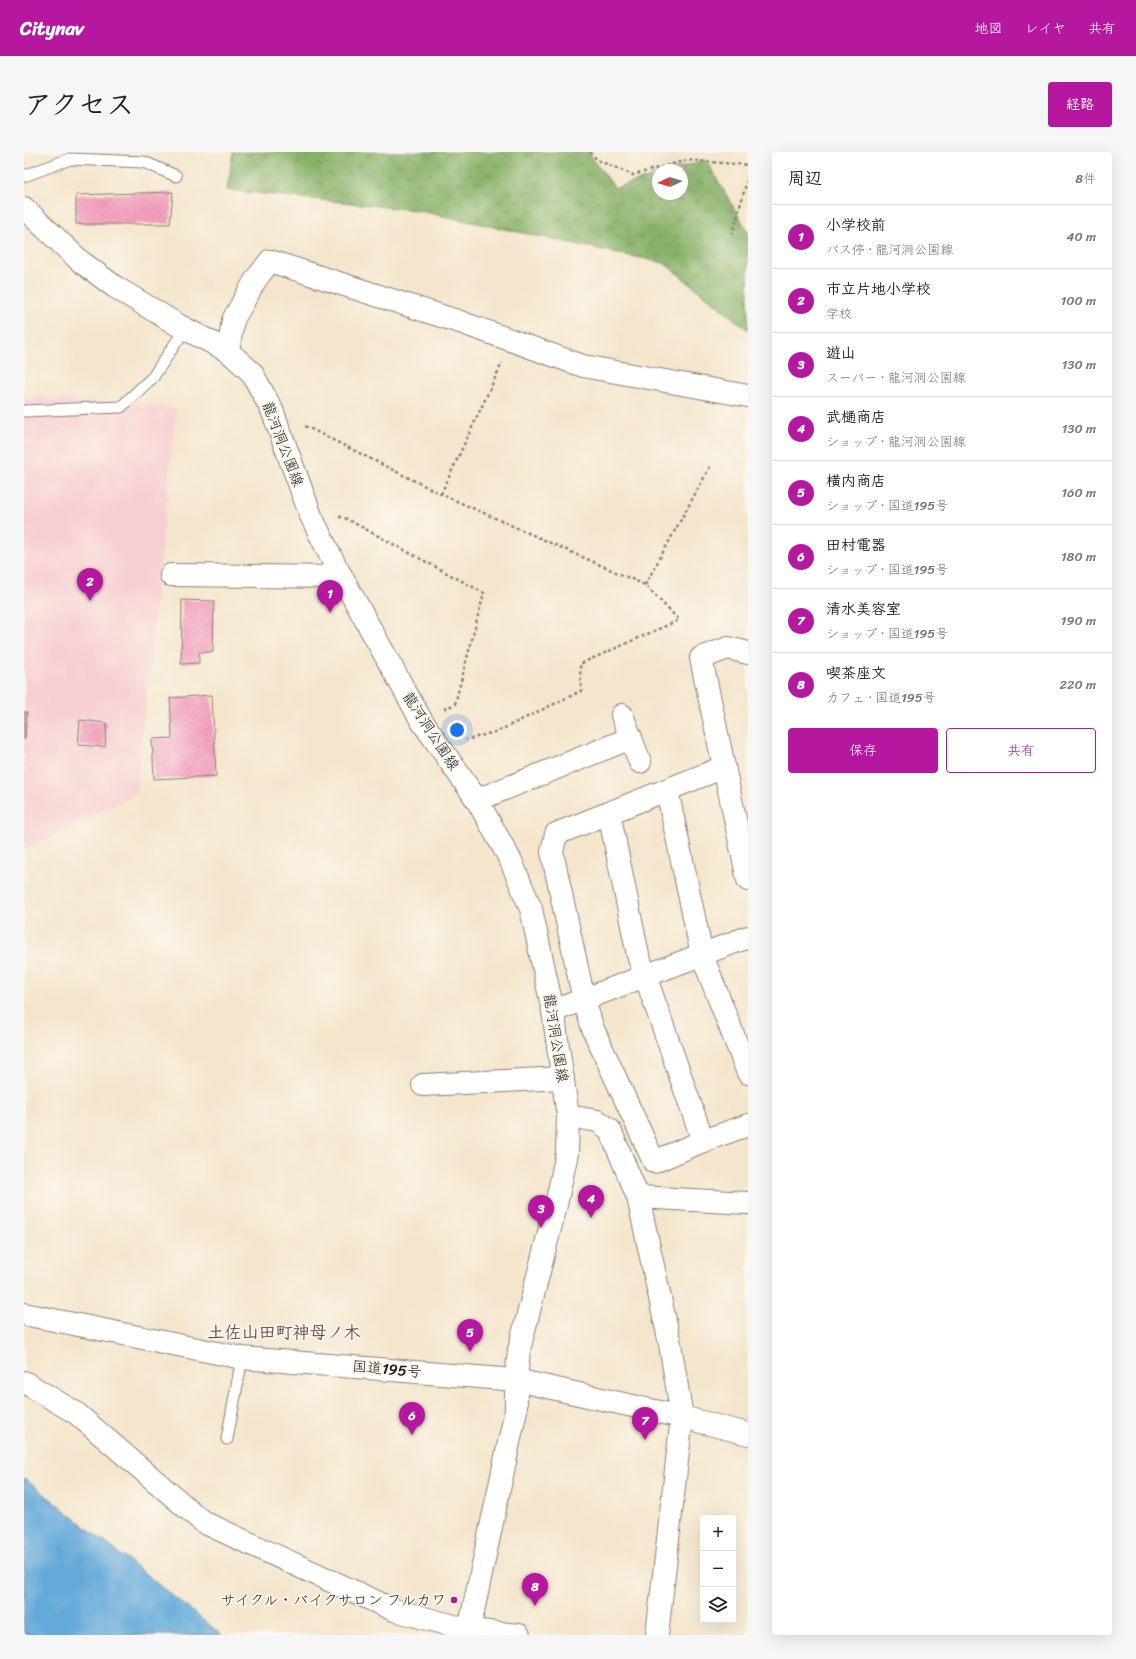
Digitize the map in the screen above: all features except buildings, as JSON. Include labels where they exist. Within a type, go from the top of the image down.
[{"type":"main road","name":"龍河洞公園線","points":[[24,208],[80,262],[115,287],[185,329],[228,351],[252,373],[272,410],[310,516],[341,577],[420,720],[477,800],[511,861],[531,909],[553,1011],[563,1078],[568,1116],[567,1153],[556,1205],[519,1350],[516,1380],[516,1410],[469,1630]]},
{"type":"main road","points":[[228,351],[233,320],[256,279],[270,261],[460,322],[583,366],[748,396]]},
{"type":"main road","points":[[171,575],[341,577]]},
{"type":"main road","points":[[748,653],[728,648],[701,658],[748,880]]},
{"type":"main road","points":[[622,716],[640,762]]},
{"type":"main road","points":[[477,800],[631,738]]},
{"type":"main road","points":[[724,767],[556,834],[552,852],[584,1000],[593,1029],[654,1162],[748,1124]]},
{"type":"main road","points":[[667,790],[702,954],[748,1073]]},
{"type":"main road","points":[[609,813],[638,955],[703,1141]]},
{"type":"main road","points":[[553,1011],[748,937]]},
{"type":"main road","points":[[423,1085],[563,1078]]},
{"type":"main road","points":[[568,1116],[598,1120],[610,1130],[638,1197],[670,1344],[682,1417],[657,1635]]},
{"type":"main road","points":[[638,1197],[748,1203]]},
{"type":"main road","name":"国道195号","points":[[24,1314],[242,1358],[516,1380],[682,1417],[748,1434]]},
{"type":"main road","points":[[24,1382],[76,1413],[202,1522],[394,1610],[469,1630],[519,1635]]},
{"type":"lane","points":[[24,176],[70,159],[144,162],[176,176]]},
{"type":"lane","points":[[24,411],[122,407],[153,377],[185,329]]},
{"type":"lane","points":[[227,1439],[242,1358]]},
{"type":"path","points":[[590,152],[597,160],[633,175],[687,160],[748,165]]},
{"type":"path","points":[[732,235],[748,177]]},
{"type":"path","points":[[441,494],[512,341]]},
{"type":"path","points":[[272,410],[441,494],[645,585],[679,620],[580,664],[581,691],[498,731],[440,748]]},
{"type":"path","points":[[645,585],[711,465]]},
{"type":"path","points":[[310,516],[342,517],[484,593],[455,704],[420,720]]},
{"type":"shaded area","points":[[24,397],[176,408],[136,794],[24,850]]},
{"type":"green space","points":[[233,152],[588,152],[615,188],[652,177],[652,200],[688,200],[688,165],[706,160],[748,232],[748,330],[664,263],[415,210],[227,190]]},
{"type":"water","points":[[24,1478],[222,1635],[24,1635]]},
{"type":"place","name":"市立片地小学校","points":[[90,601]]},
{"type":"place","name":"小学校前","points":[[330,613]]},
{"type":"place","name":"武樋商店","points":[[591,1218]]},
{"type":"place","name":"遊山","points":[[541,1228]]},
{"type":"place","name":"横内商店","points":[[470,1352]]},
{"type":"place","name":"田村電器","points":[[412,1435]]},
{"type":"place","name":"清水美容室","points":[[645,1440]]},
{"type":"place","name":"サイクル・バイクサロン フルカワ","points":[[454,1600]]},
{"type":"place","name":"喫茶座文","points":[[535,1606]]},
{"type":"district","name":"土佐山田町神母ノ木","points":[[284,1332]]}]
